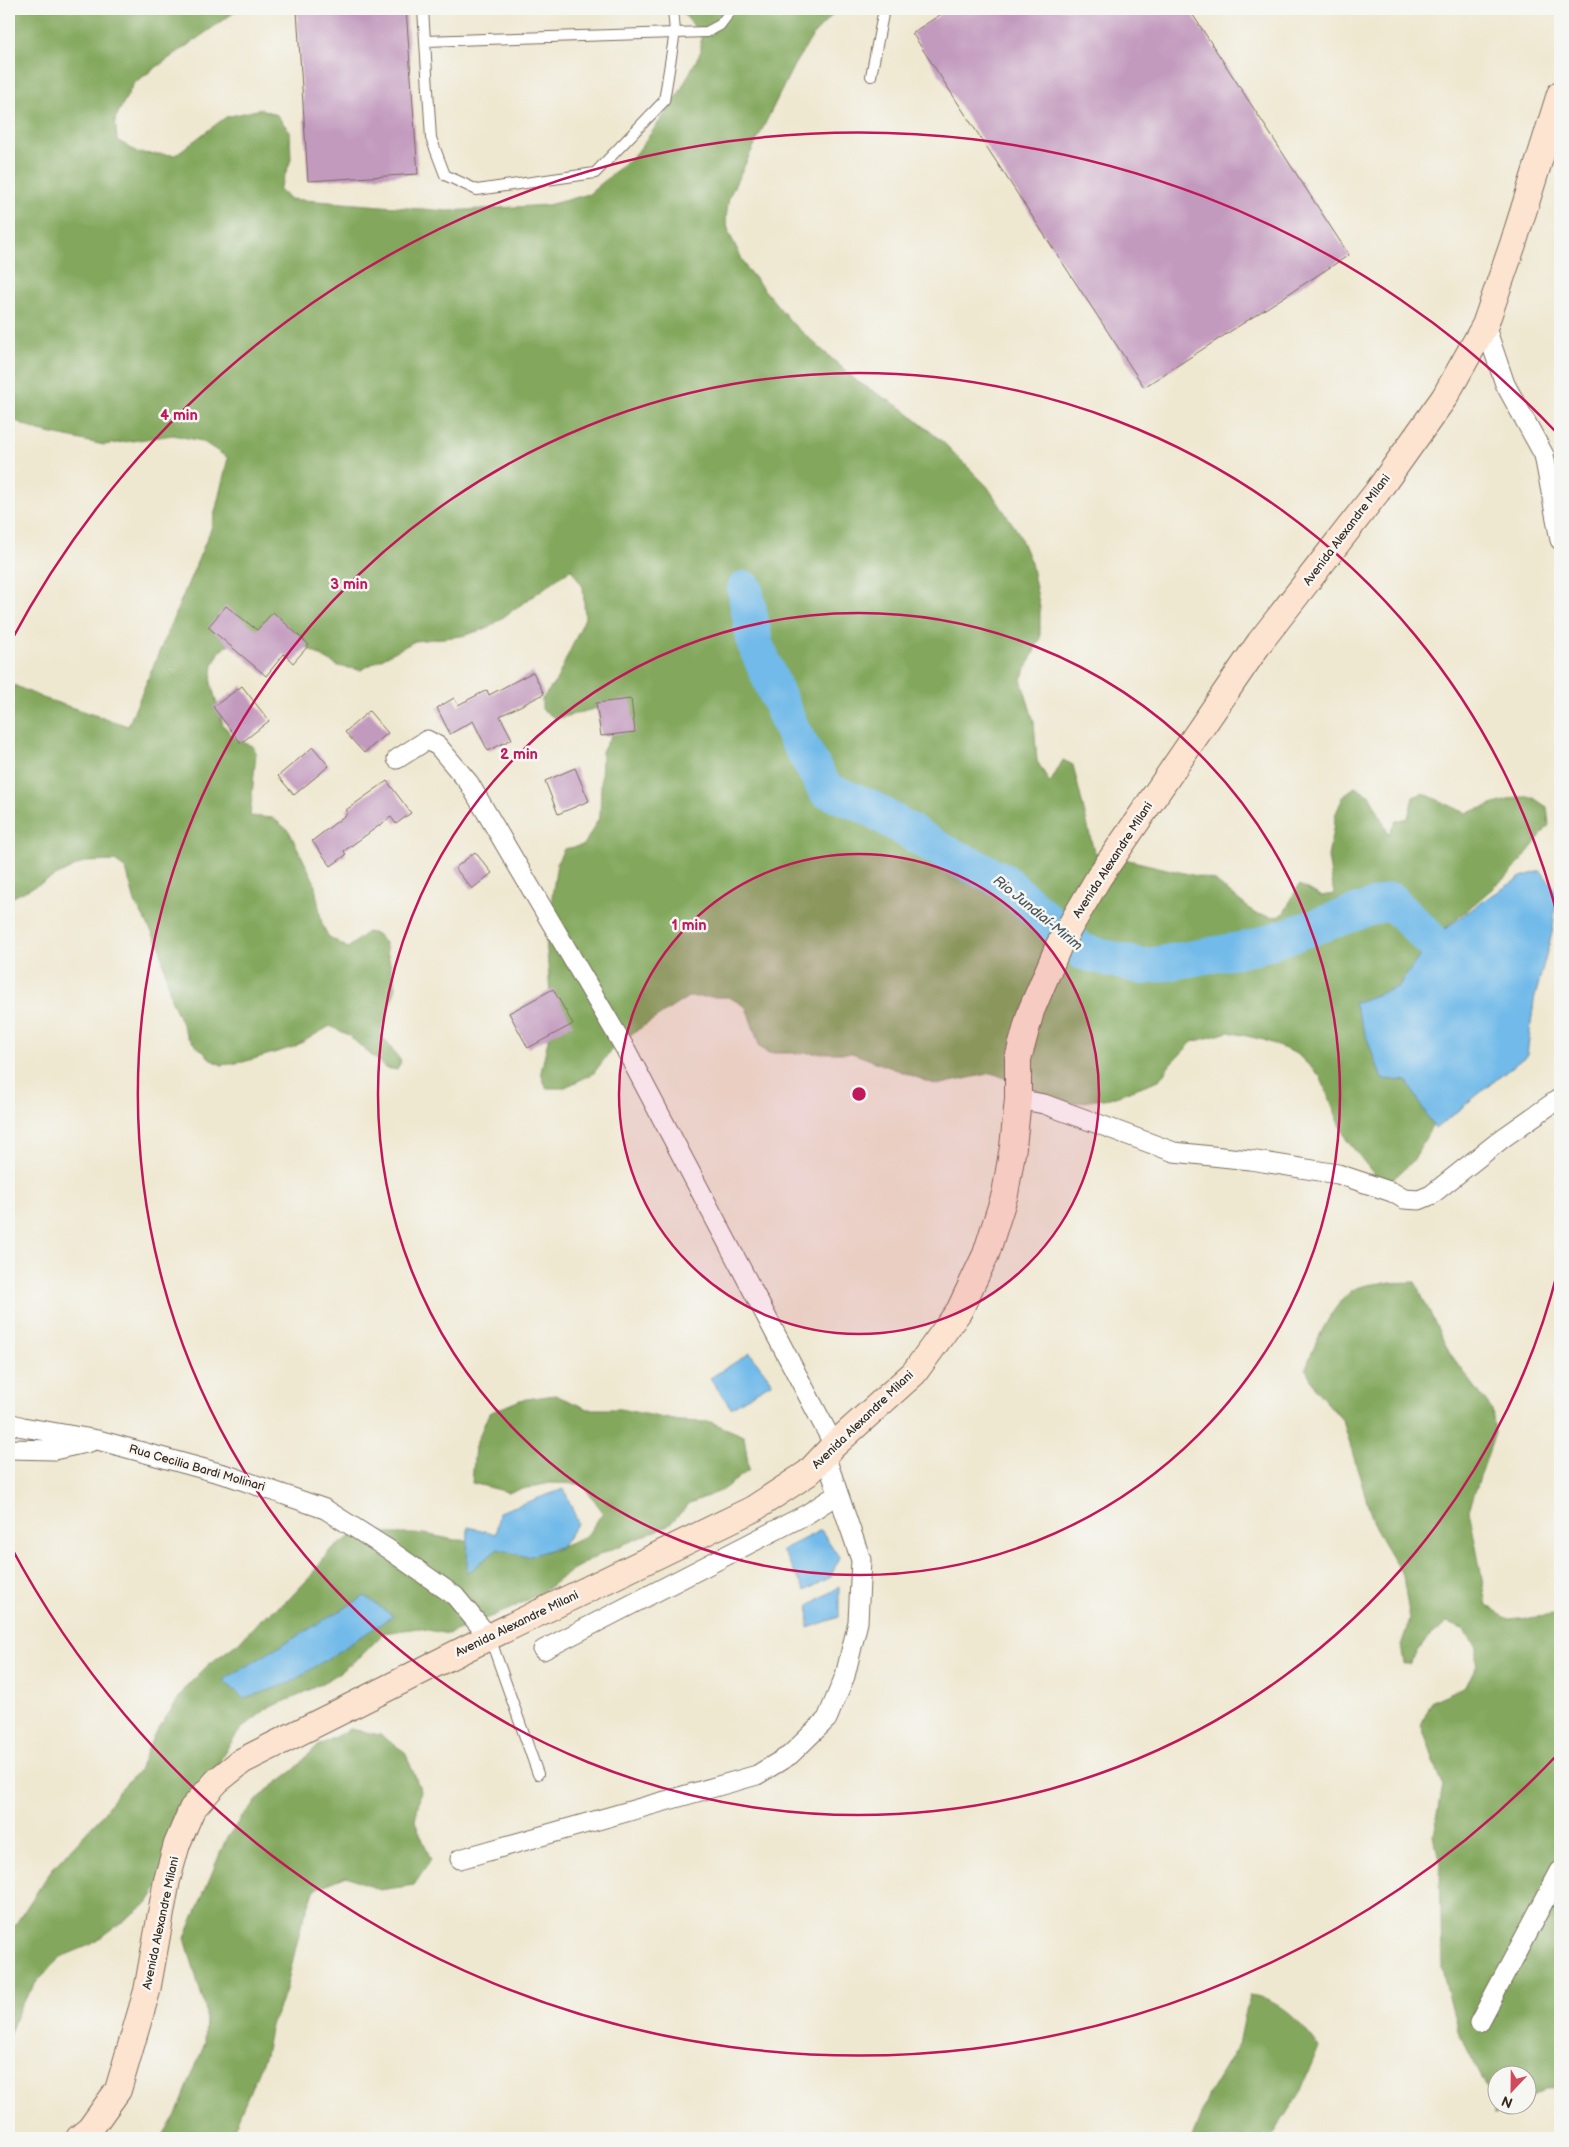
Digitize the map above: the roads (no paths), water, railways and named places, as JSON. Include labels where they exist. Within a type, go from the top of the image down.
[{"type":"street","name":"Avenida Alexandre Milani","points":[[79,2138],[90,2129],[118,2090],[147,1991],[167,1880],[177,1844],[192,1809],[217,1781],[242,1761],[489,1637],[753,1510],[808,1473],[830,1450],[914,1373],[959,1311],[986,1254],[1005,1194],[1013,1147],[1018,1099],[1018,1059],[1031,1011],[1059,945],[1099,877],[1260,642],[1377,492],[1444,398],[1485,325],[1513,244],[1560,94]]},
{"type":"street","points":[[1485,325],[1505,384],[1544,455],[1560,540]]},
{"type":"street","points":[[397,759],[427,740],[438,746],[469,783],[626,1050],[830,1450],[838,1494],[861,1560],[858,1622],[845,1676],[827,1719],[790,1755],[757,1775],[460,1859]]},
{"type":"street","points":[[1018,1099],[1044,1104],[1174,1152],[1250,1160],[1338,1174],[1392,1192],[1404,1199],[1419,1200],[1431,1195],[1503,1138],[1560,1098]]},
{"type":"street","name":"Rua Cecilia Bardi Molinari","points":[[9,1423],[98,1440],[230,1476],[325,1509],[388,1549],[456,1596],[489,1637]]},
{"type":"street","points":[[9,1449],[54,1450],[98,1440]]},
{"type":"street","points":[[543,1650],[807,1514],[838,1494]]},
{"type":"street","points":[[1479,2023],[1560,1871]]},
{"type":"lane","points":[[422,9],[431,138],[445,175],[477,190],[595,172],[664,101],[674,32],[673,9]]},
{"type":"lane","points":[[425,41],[707,32],[720,25],[732,9]]},
{"type":"lane","points":[[871,76],[884,9]]},
{"type":"lane","points":[[489,1637],[538,1774]]},
{"type":"water","points":[[1541,871],[1557,892],[1553,929],[1534,1001],[1527,1055],[1435,1129],[1407,1081],[1382,1079],[1354,1003],[1398,987],[1431,940],[1480,903],[1521,877]]},
{"type":"water","points":[[750,1353],[772,1382],[731,1408],[710,1378]]},
{"type":"water","points":[[564,1489],[578,1523],[562,1546],[527,1557],[498,1549],[467,1573],[468,1527],[496,1534],[499,1512]]},
{"type":"water","points":[[821,1530],[839,1557],[831,1577],[805,1591],[782,1550]]},
{"type":"water","points":[[839,1587],[839,1617],[808,1628],[809,1605]]},
{"type":"water","points":[[365,1596],[393,1616],[290,1683],[244,1699],[223,1680]]},
{"type":"waterway","name":"Rio Jundiaí-Mirim","points":[[745,589],[755,644],[793,732],[826,790],[867,806],[942,851],[1002,880],[1083,952],[1143,967],[1252,948],[1391,901],[1431,940]]}]
